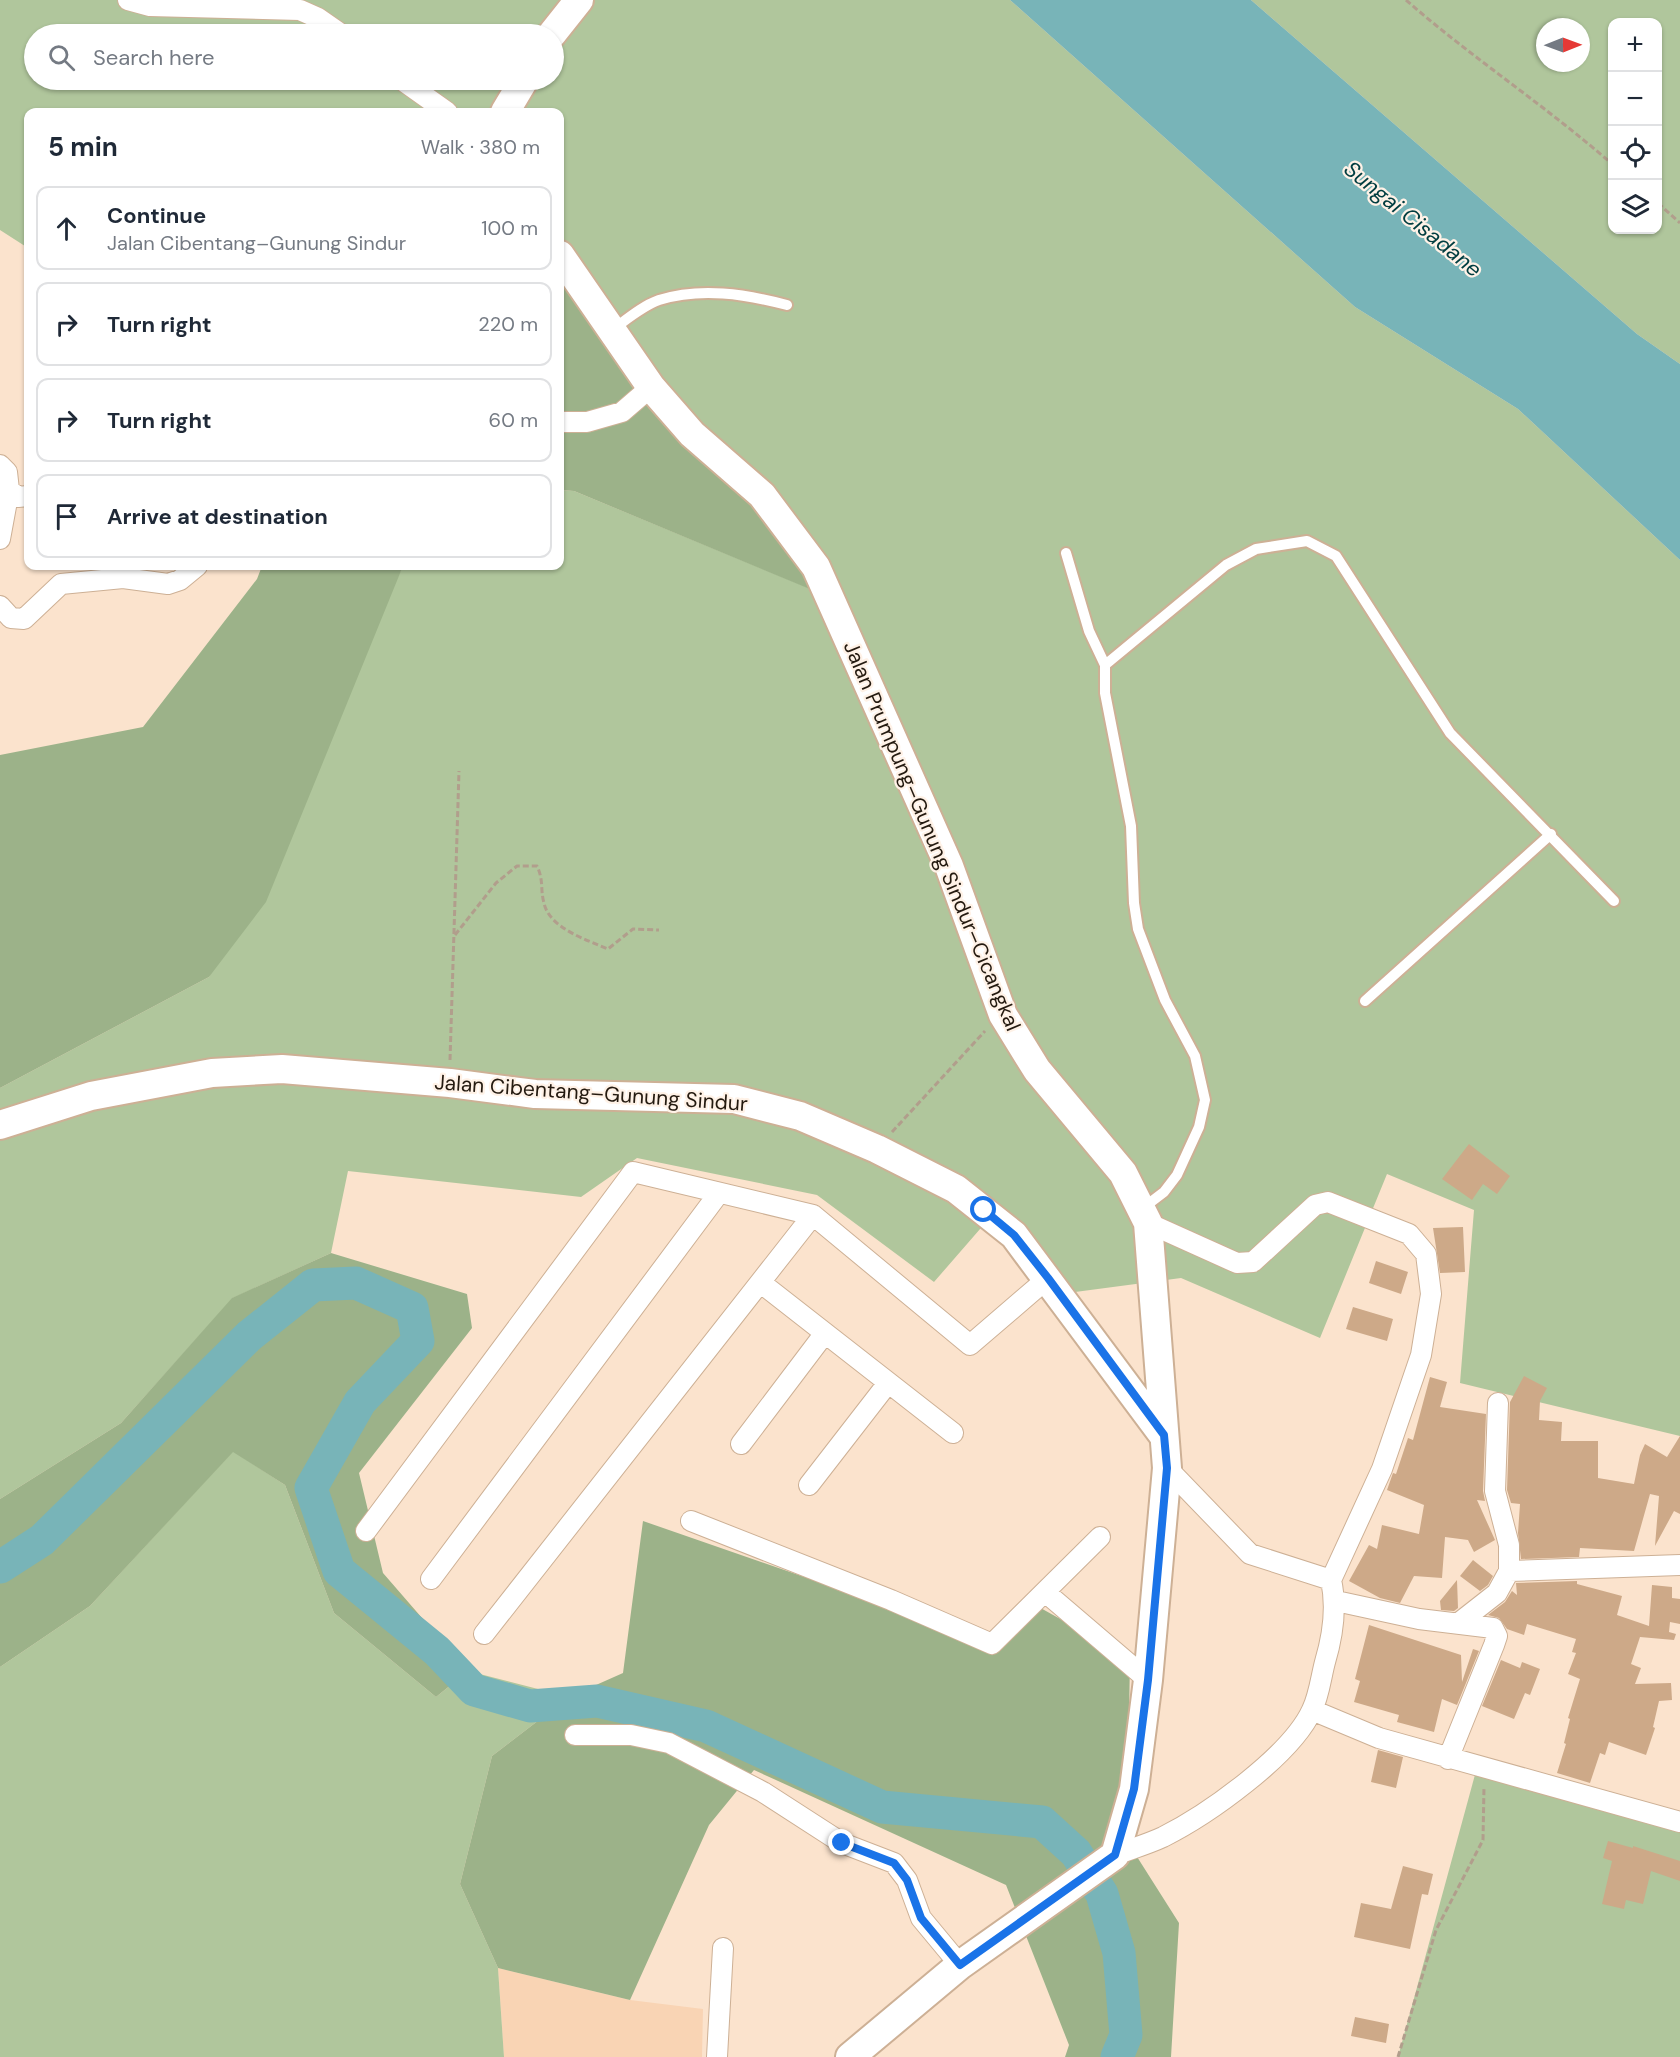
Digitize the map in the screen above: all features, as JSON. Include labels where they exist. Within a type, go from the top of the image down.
[{"type":"main road","points":[[560,24],[579,0]]},
{"type":"main road","points":[[507,108],[518,90]]},
{"type":"main road","name":"Jalan Prumpung–Gunung Sindur–Cicangkal","points":[[564,261],[651,387],[692,434],[762,495],[816,567],[949,866],[1003,1015],[1037,1070],[1123,1173],[1145,1216],[1167,1468],[1148,1680],[1134,1789],[1098,1867]]},
{"type":"main road","name":"Jalan Cibentang–Gunung Sindur","points":[[0,1125],[92,1096],[212,1073],[282,1069],[450,1083],[535,1094],[734,1100],[800,1116],[877,1149],[956,1189],[1014,1235],[1164,1435]]},
{"type":"main road","points":[[850,2057],[960,1965],[1098,1867]]},
{"type":"street","points":[[128,0],[150,6],[300,10],[327,24]]},
{"type":"street","points":[[416,90],[441,108]]},
{"type":"street","points":[[564,422],[587,422],[622,412],[651,387]]},
{"type":"street","points":[[0,465],[7,472],[9,490],[0,539]]},
{"type":"street","points":[[9,490],[18,497],[24,496]]},
{"type":"street","points":[[0,606],[11,618],[24,619],[61,584],[123,578],[168,584],[180,580],[193,570]]},
{"type":"street","points":[[366,1531],[633,1172],[813,1215],[970,1346],[1048,1278]]},
{"type":"street","points":[[431,1579],[719,1192]]},
{"type":"street","points":[[1098,1867],[1162,1837],[1209,1810],[1276,1756],[1296,1734],[1312,1710],[1329,1650],[1336,1601],[1331,1580],[1382,1469],[1421,1355],[1431,1294],[1426,1254],[1409,1234],[1329,1202],[1315,1205],[1253,1262],[1237,1263],[1145,1216]]},
{"type":"street","points":[[484,1634],[813,1215]]},
{"type":"street","points":[[761,1282],[953,1433]]},
{"type":"street","points":[[741,1444],[825,1333]]},
{"type":"street","points":[[809,1485],[888,1383]]},
{"type":"street","points":[[1460,1622],[1497,1593],[1509,1571],[1509,1545],[1495,1491],[1498,1403]]},
{"type":"street","points":[[1167,1468],[1250,1554],[1331,1580]]},
{"type":"street","points":[[692,1521],[891,1600],[992,1644],[1100,1537]]},
{"type":"street","points":[[1509,1571],[1680,1565]]},
{"type":"street","points":[[1045,1592],[1148,1680]]},
{"type":"street","points":[[1336,1601],[1419,1619],[1460,1622],[1493,1628],[1497,1636],[1448,1759]]},
{"type":"street","points":[[1312,1710],[1379,1738],[1680,1822]]},
{"type":"street","points":[[575,1735],[631,1735],[669,1743],[763,1792],[842,1843],[894,1863],[907,1880],[921,1918],[960,1965]]},
{"type":"street","points":[[717,2057],[723,1948]]},
{"type":"lane","points":[[612,330],[658,301],[698,293],[746,295],[786,306]]},
{"type":"lane","points":[[1104,665],[1226,565],[1256,549],[1307,541],[1336,556],[1450,732],[1551,834],[1614,902]]},
{"type":"lane","points":[[1066,553],[1089,631],[1104,665],[1105,693],[1131,826],[1134,903],[1138,929],[1165,1000],[1195,1056],[1205,1100],[1199,1127],[1177,1175],[1145,1216]]},
{"type":"lane","points":[[1365,1001],[1551,834]]},
{"type":"path","points":[[1406,0],[1439,29],[1571,128],[1608,160]]},
{"type":"path","points":[[1662,207],[1680,223]]},
{"type":"path","points":[[450,1083],[459,771]]},
{"type":"path","points":[[454,937],[496,883],[517,866],[537,866],[543,879],[544,905],[561,928],[608,949],[633,929],[659,930]]},
{"type":"path","points":[[877,1149],[942,1080],[967,1048],[1003,1015]]},
{"type":"path","points":[[1398,2057],[1436,1930],[1483,1840],[1485,1791],[1482,1768]]},
{"type":"shaded area","points":[[498,1968],[630,2000],[703,2009],[702,2057],[504,2057]]},
{"type":"green space","points":[[0,0],[1010,0],[1355,307],[1518,409],[1680,560],[1680,1436],[1460,1383],[1474,1210],[1387,1174],[1320,1338],[1181,1278],[1060,1294],[987,1221],[934,1282],[817,1195],[637,1158],[581,1197],[348,1171],[331,1253],[233,1298],[121,1423],[0,1499],[0,1088],[209,977],[401,570],[564,570],[564,490],[574,491],[816,591],[564,245],[564,108],[24,108],[24,245],[0,230]]},
{"type":"green space","points":[[1251,0],[1680,0],[1680,364],[1637,334]]},
{"type":"green space","points":[[564,245],[817,592],[574,491],[564,490]]},
{"type":"green space","points":[[260,570],[401,570],[266,902],[209,977],[0,1088],[0,755],[143,727],[257,579]]},
{"type":"green space","points":[[331,1253],[467,1294],[472,1328],[359,1473],[383,1573],[468,1671],[436,1697],[334,1613],[285,1485],[233,1452],[90,1606],[0,1667],[0,1499],[121,1423],[232,1298]]},
{"type":"green space","points":[[233,1451],[285,1485],[334,1613],[436,1697],[468,1671],[569,1697],[492,1756],[460,1884],[498,1968],[504,2057],[0,2057],[0,1667],[90,1606]]},
{"type":"green space","points":[[643,1521],[992,1642],[1037,1606],[1130,1658],[1127,1841],[1179,1923],[1171,2057],[1065,2057],[1069,2045],[1006,1885],[754,1770],[709,1825],[630,2000],[498,1968],[460,1884],[492,1756],[569,1697],[623,1673]]},
{"type":"green space","points":[[1476,1771],[1680,1829],[1680,2057],[1398,2057]]},
{"type":"water","name":"Sungai Cisadane","points":[[1010,0],[1251,0],[1637,334],[1680,364],[1680,560],[1518,409],[1355,307]]},
{"type":"building","points":[[1469,1144],[1510,1176],[1497,1194],[1483,1184],[1472,1200],[1442,1179]]},
{"type":"building","points":[[1463,1227],[1465,1272],[1440,1273],[1433,1228]]},
{"type":"building","points":[[1376,1261],[1408,1272],[1401,1294],[1369,1283]]},
{"type":"building","points":[[1353,1307],[1393,1319],[1387,1341],[1346,1329]]},
{"type":"building","points":[[1524,1376],[1547,1388],[1540,1401],[1539,1420],[1562,1422],[1561,1441],[1598,1441],[1598,1478],[1634,1484],[1640,1455],[1645,1444],[1667,1457],[1680,1436],[1680,1514],[1674,1511],[1655,1546],[1659,1496],[1650,1494],[1634,1551],[1580,1548],[1579,1557],[1521,1559],[1518,1533],[1520,1504],[1511,1503],[1507,1490],[1510,1402]]},
{"type":"building","points":[[1430,1377],[1447,1382],[1440,1407],[1486,1414],[1483,1491],[1485,1501],[1477,1500],[1495,1540],[1474,1552],[1468,1540],[1445,1537],[1442,1578],[1414,1576],[1400,1603],[1380,1598],[1349,1581],[1369,1545],[1377,1549],[1382,1525],[1419,1534],[1424,1505],[1387,1490],[1393,1473],[1396,1474],[1408,1438],[1413,1440]]},
{"type":"building","points":[[1473,1560],[1493,1576],[1488,1585],[1480,1591],[1460,1576]]},
{"type":"building","points":[[1457,1580],[1458,1608],[1454,1611],[1441,1610],[1440,1601]]},
{"type":"building","points":[[1577,1581],[1577,1584],[1622,1596],[1617,1615],[1649,1626],[1652,1585],[1672,1587],[1672,1598],[1680,1599],[1680,1624],[1670,1622],[1669,1632],[1676,1634],[1674,1640],[1640,1637],[1631,1664],[1641,1668],[1635,1684],[1671,1683],[1672,1700],[1659,1701],[1653,1727],[1655,1728],[1646,1755],[1609,1742],[1605,1755],[1600,1753],[1590,1783],[1557,1773],[1566,1744],[1564,1743],[1570,1719],[1568,1718],[1580,1679],[1568,1674],[1576,1653],[1572,1652],[1576,1639],[1527,1624],[1524,1635],[1507,1629],[1499,1618],[1488,1615],[1505,1602],[1512,1591],[1517,1595],[1516,1583]]},
{"type":"building","points":[[1369,1625],[1461,1655],[1462,1682],[1473,1649],[1479,1651],[1457,1705],[1442,1699],[1434,1732],[1397,1722],[1399,1715],[1354,1702],[1360,1681],[1355,1679]]},
{"type":"building","points":[[1501,1660],[1520,1668],[1522,1662],[1540,1669],[1530,1695],[1525,1693],[1514,1719],[1482,1706]]},
{"type":"building","points":[[1378,1750],[1403,1757],[1396,1788],[1371,1782]]},
{"type":"building","points":[[1608,1841],[1633,1848],[1633,1846],[1680,1861],[1680,1881],[1651,1871],[1643,1904],[1626,1900],[1624,1909],[1602,1904],[1612,1861],[1603,1858]]},
{"type":"building","points":[[1403,1866],[1433,1874],[1428,1895],[1422,1894],[1410,1949],[1354,1937],[1361,1903],[1391,1909]]},
{"type":"building","points":[[1355,2017],[1389,2024],[1386,2043],[1351,2036]]},
{"type":"waterway","points":[[0,1567],[42,1540],[249,1336],[313,1285],[356,1283],[412,1308],[418,1341],[360,1402],[311,1488],[339,1571],[437,1651],[474,1690],[530,1706],[597,1701],[706,1726],[882,1807],[1042,1822],[1076,1853],[1102,1894],[1119,1953],[1126,2035],[1117,2057]]},
{"type":"route","points":[[842,1843],[894,1863],[907,1880],[921,1918],[960,1965],[1115,1855],[1134,1789],[1148,1680],[1167,1468],[1164,1435],[1014,1235],[984,1210]]}]
